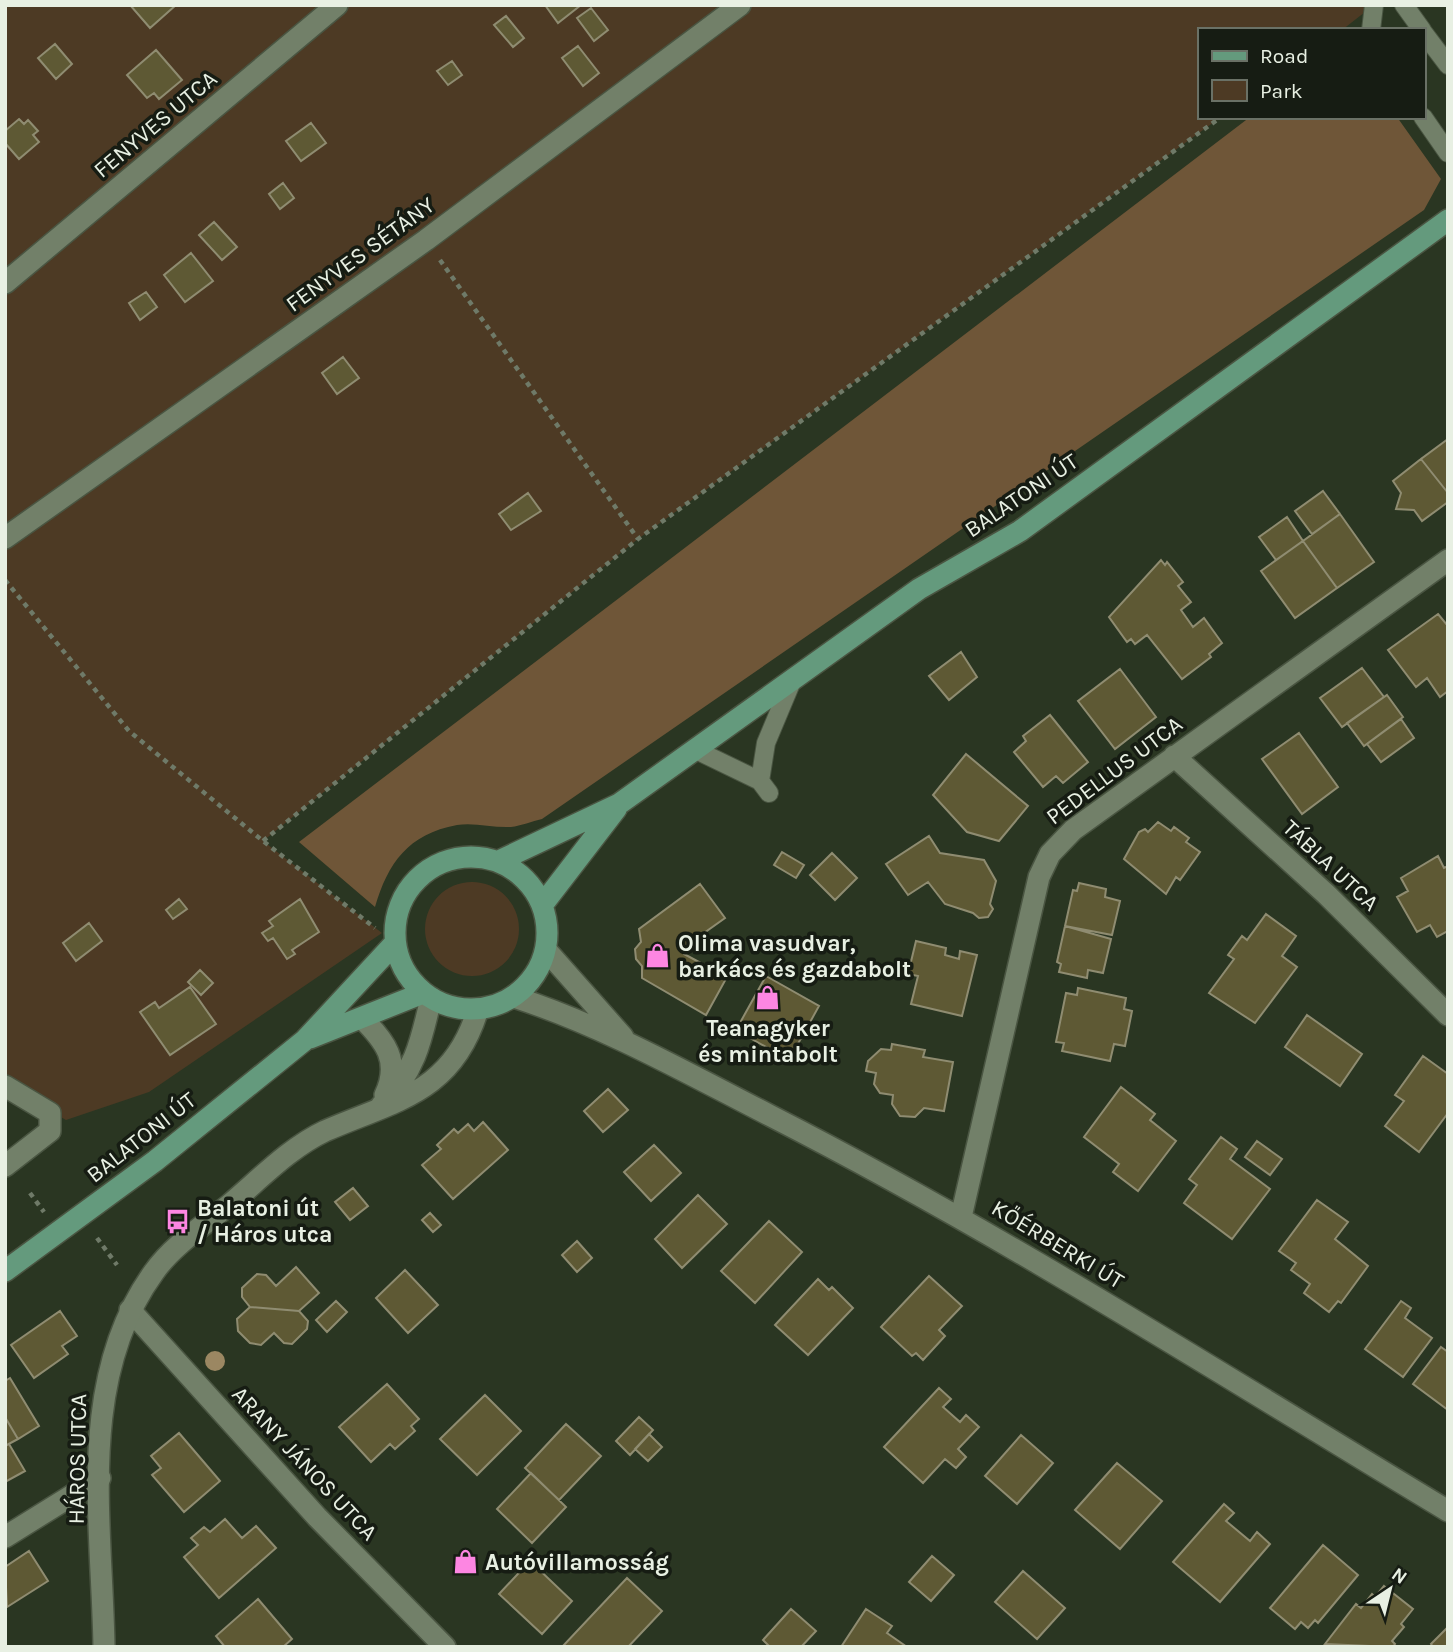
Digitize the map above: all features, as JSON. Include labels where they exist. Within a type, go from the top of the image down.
[{"type":"main road","name":"BALATONI ÚT","points":[[499,862],[619,804],[919,589],[1020,531],[1448,220]]},
{"type":"main road","name":"BALATONI ÚT","points":[[542,904],[619,804]]},
{"type":"main road","points":[[468,856],[499,862],[525,878],[542,904],[548,927],[546,950],[534,976],[514,996],[497,1005],[478,1009],[459,1008],[427,996],[406,972],[389,938],[398,911],[412,884],[437,864],[468,856]]},
{"type":"main road","name":"BALATONI ÚT","points":[[5,1272],[155,1161],[305,1040],[389,938]]},
{"type":"main road","name":"BALATONI ÚT","points":[[305,1040],[427,996]]},
{"type":"street","name":"FENYVES UTCA","points":[[5,283],[337,5]]},
{"type":"street","name":"FENYVES SÉTÁNY","points":[[5,538],[426,240],[740,5]]},
{"type":"street","name":"PEDELLUS UTCA","points":[[961,1217],[1039,877],[1050,854],[1073,830],[1448,560]]},
{"type":"street","name":"TÁBLA UTCA","points":[[1174,756],[1326,894],[1448,1015]]},
{"type":"street","name":"KŐÉRBERKI ÚT","points":[[546,950],[629,1044]]},
{"type":"street","name":"HÁROS UTCA","points":[[379,1107],[397,1090],[421,1047],[427,996]]},
{"type":"street","name":"KŐÉRBERKI ÚT","points":[[514,996],[559,1012],[629,1044],[961,1217],[1448,1511]]},
{"type":"street","name":"HÁROS UTCA","points":[[104,1647],[100,1422],[106,1382],[130,1310],[155,1269],[295,1150],[321,1133],[379,1107],[407,1099],[432,1083],[454,1060],[472,1030],[478,1009]]},
{"type":"street","points":[[362,1018],[390,1051],[391,1083],[379,1107]]},
{"type":"street","points":[[5,1086],[50,1113],[50,1131],[5,1166]]},
{"type":"street","name":"ARANY JÁNOS UTCA","points":[[130,1310],[317,1517],[446,1647]]},
{"type":"street","points":[[5,1537],[100,1478]]},
{"type":"lane","points":[[1404,5],[1421,28]]},
{"type":"lane","points":[[1372,28],[1378,6]]},
{"type":"lane","points":[[1425,34],[1448,65]]},
{"type":"lane","points":[[1424,119],[1448,153]]},
{"type":"lane","points":[[696,750],[764,787],[766,743],[792,681]]},
{"type":"path","points":[[263,841],[638,539],[1218,119]]},
{"type":"path","points":[[426,240],[638,539]]},
{"type":"path","points":[[5,580],[129,731],[263,841],[389,938]]},
{"type":"path","points":[[30,1193],[44,1213]]},
{"type":"path","points":[[97,1238],[117,1265]]},
{"type":"green space","points":[[5,5],[1374,5],[1345,28],[1198,28],[1198,119],[1218,119],[638,539],[263,841],[382,933],[149,1092],[66,1120],[5,1086]]},
{"type":"green space","points":[[472,882],[490,885],[505,896],[516,911],[519,929],[516,947],[505,962],[490,973],[472,976],[454,973],[439,962],[428,947],[425,929],[428,911],[439,896],[454,885]]},
{"type":"shaded area","points":[[1247,119],[1398,119],[1441,179],[1424,210],[542,819],[511,827],[457,825],[425,835],[402,853],[394,864],[375,907],[299,842]]},
{"type":"building","points":[[130,5],[176,5],[150,28]]},
{"type":"building","points":[[545,5],[581,5],[558,23]]},
{"type":"building","points":[[591,8],[608,30],[594,41],[577,18]]},
{"type":"building","points":[[506,16],[524,38],[513,47],[494,25]]},
{"type":"building","points":[[55,44],[72,64],[56,79],[38,58]]},
{"type":"building","points":[[578,46],[599,73],[583,86],[562,58]]},
{"type":"building","points":[[156,50],[182,80],[159,99],[154,93],[147,98],[127,75]]},
{"type":"building","points":[[452,61],[462,75],[448,85],[437,71]]},
{"type":"building","points":[[19,119],[24,124],[28,120],[38,131],[33,135],[39,142],[19,159],[5,143],[5,131]]},
{"type":"building","points":[[311,123],[326,143],[301,161],[286,141]]},
{"type":"building","points":[[283,183],[294,198],[280,209],[269,194]]},
{"type":"building","points":[[214,222],[237,247],[222,260],[199,235]]},
{"type":"building","points":[[191,253],[213,281],[185,302],[164,275]]},
{"type":"building","points":[[146,292],[157,307],[140,320],[129,303]]},
{"type":"building","points":[[343,357],[359,378],[337,394],[322,373]]},
{"type":"building","points":[[1448,439],[1448,493],[1421,459]]},
{"type":"building","points":[[1421,459],[1448,493],[1448,502],[1422,521],[1414,510],[1396,509],[1401,493],[1393,481]]},
{"type":"building","points":[[1323,491],[1340,514],[1312,534],[1295,511]]},
{"type":"building","points":[[528,493],[541,511],[511,530],[499,514]]},
{"type":"building","points":[[1340,514],[1374,562],[1337,588],[1303,541]]},
{"type":"building","points":[[1287,517],[1303,541],[1276,560],[1259,537]]},
{"type":"building","points":[[1303,541],[1337,588],[1295,618],[1261,571]]},
{"type":"building","points":[[1161,560],[1165,565],[1167,562],[1183,582],[1178,586],[1191,602],[1181,610],[1193,627],[1204,618],[1222,643],[1209,654],[1211,657],[1182,679],[1147,635],[1135,644],[1131,639],[1127,642],[1109,617]]},
{"type":"building","points":[[1438,614],[1448,626],[1448,691],[1440,697],[1427,678],[1416,687],[1388,650]]},
{"type":"building","points":[[961,652],[977,677],[949,700],[929,676]]},
{"type":"building","points":[[1362,668],[1384,697],[1342,727],[1320,698]]},
{"type":"building","points":[[1120,669],[1156,717],[1115,749],[1078,701]]},
{"type":"building","points":[[1387,695],[1403,717],[1364,746],[1347,723]]},
{"type":"building","points":[[1050,715],[1088,762],[1063,783],[1056,776],[1043,787],[1014,752],[1026,741],[1023,736]]},
{"type":"building","points":[[1401,719],[1414,738],[1381,762],[1367,744]]},
{"type":"building","points":[[1299,733],[1338,787],[1302,814],[1262,759]]},
{"type":"building","points":[[966,754],[1028,806],[999,841],[967,832],[933,795]]},
{"type":"building","points":[[1158,822],[1171,831],[1174,827],[1189,838],[1186,842],[1200,852],[1180,880],[1176,877],[1166,894],[1124,859],[1139,832],[1145,829],[1148,832]]},
{"type":"building","points":[[929,836],[940,853],[984,860],[996,881],[990,904],[993,909],[988,917],[979,918],[973,913],[945,904],[928,882],[908,895],[886,864]]},
{"type":"building","points":[[782,852],[804,865],[796,878],[774,865]]},
{"type":"building","points":[[832,853],[857,878],[835,900],[810,875]]},
{"type":"building","points":[[1438,856],[1444,868],[1448,866],[1448,931],[1437,937],[1430,925],[1417,932],[1397,897],[1408,891],[1401,878]]},
{"type":"building","points":[[1079,883],[1106,889],[1105,897],[1120,901],[1112,935],[1065,926],[1073,890],[1077,891]]},
{"type":"building","points":[[700,884],[725,918],[683,948],[684,954],[727,977],[706,1015],[642,978],[642,966],[636,959],[635,949],[641,942],[639,929]]},
{"type":"building","points":[[179,899],[187,909],[173,919],[166,910]]},
{"type":"building","points":[[300,899],[319,932],[292,950],[295,954],[287,959],[273,938],[268,941],[262,933],[273,926],[269,921]]},
{"type":"building","points":[[1266,914],[1296,936],[1282,956],[1297,967],[1255,1023],[1209,993],[1234,959],[1228,955],[1242,936],[1247,940]]},
{"type":"building","points":[[89,923],[102,941],[76,961],[63,943]]},
{"type":"building","points":[[1065,926],[1111,939],[1103,973],[1088,970],[1087,978],[1059,972],[1061,964],[1057,962]]},
{"type":"building","points":[[916,941],[946,948],[945,955],[959,959],[960,951],[977,955],[962,1016],[911,1004],[918,976],[908,974]]},
{"type":"building","points":[[200,970],[213,983],[201,995],[188,982]]},
{"type":"building","points":[[766,976],[819,1006],[789,1060],[736,1030]]},
{"type":"building","points":[[190,987],[216,1024],[170,1055],[140,1012],[155,1002],[159,1008]]},
{"type":"building","points":[[1078,988],[1126,998],[1124,1009],[1132,1011],[1125,1046],[1114,1044],[1110,1061],[1062,1051],[1064,1043],[1056,1042],[1066,993],[1077,995]]},
{"type":"building","points":[[1307,1015],[1362,1054],[1340,1086],[1285,1047]]},
{"type":"building","points":[[892,1044],[925,1050],[923,1057],[953,1062],[944,1111],[924,1108],[915,1117],[900,1116],[892,1104],[893,1095],[880,1093],[874,1084],[876,1073],[866,1071],[868,1061],[881,1049],[891,1050]]},
{"type":"building","points":[[1423,1056],[1448,1074],[1448,1113],[1419,1152],[1385,1126],[1404,1101],[1395,1095]]},
{"type":"building","points":[[1121,1087],[1155,1114],[1150,1120],[1176,1141],[1138,1191],[1113,1172],[1119,1164],[1084,1137]]},
{"type":"building","points":[[608,1089],[628,1110],[603,1132],[584,1111]]},
{"type":"building","points":[[483,1122],[508,1150],[453,1199],[422,1165],[441,1149],[437,1145],[454,1129],[458,1133],[468,1124],[474,1131]]},
{"type":"building","points":[[1221,1137],[1237,1149],[1230,1159],[1270,1189],[1232,1239],[1184,1203],[1197,1185],[1189,1179]]},
{"type":"building","points":[[1257,1141],[1282,1159],[1270,1175],[1245,1157]]},
{"type":"building","points":[[654,1145],[681,1173],[651,1201],[624,1172]]},
{"type":"building","points":[[353,1188],[368,1206],[350,1220],[335,1202]]},
{"type":"building","points":[[698,1195],[727,1224],[682,1268],[655,1239]]},
{"type":"building","points":[[1317,1200],[1348,1222],[1335,1239],[1368,1266],[1341,1303],[1338,1301],[1329,1312],[1304,1293],[1310,1284],[1291,1270],[1296,1263],[1279,1251]]},
{"type":"building","points":[[430,1213],[441,1225],[433,1232],[422,1220]]},
{"type":"building","points":[[769,1221],[802,1252],[755,1303],[721,1271]]},
{"type":"building","points":[[577,1241],[592,1258],[577,1272],[562,1255]]},
{"type":"building","points":[[296,1267],[319,1293],[299,1311],[250,1307],[242,1297],[242,1288],[257,1274],[266,1275],[276,1286]]},
{"type":"building","points":[[405,1270],[438,1305],[408,1333],[376,1298]]},
{"type":"building","points":[[929,1276],[962,1306],[939,1330],[945,1336],[923,1360],[916,1353],[912,1356],[881,1327]]},
{"type":"building","points":[[818,1279],[829,1290],[832,1287],[853,1308],[808,1355],[775,1325]]},
{"type":"building","points":[[336,1301],[347,1312],[327,1332],[316,1320]]},
{"type":"building","points":[[1401,1301],[1411,1308],[1405,1318],[1432,1338],[1403,1377],[1365,1349]]},
{"type":"building","points":[[250,1307],[299,1311],[308,1321],[307,1329],[292,1344],[284,1343],[274,1333],[261,1345],[250,1343],[238,1331],[237,1319]]},
{"type":"building","points":[[60,1311],[77,1336],[62,1346],[68,1354],[34,1378],[11,1345]]},
{"type":"building","points":[[1441,1347],[1448,1352],[1448,1410],[1413,1384]]},
{"type":"building","points":[[10,1378],[39,1426],[18,1439],[5,1417],[5,1381]]},
{"type":"building","points":[[387,1384],[419,1419],[411,1426],[415,1431],[395,1449],[390,1444],[371,1462],[339,1427]]},
{"type":"building","points":[[939,1388],[951,1399],[943,1407],[960,1422],[966,1415],[979,1427],[958,1449],[966,1457],[956,1468],[945,1459],[923,1483],[884,1447]]},
{"type":"building","points":[[485,1395],[521,1431],[477,1475],[440,1439]]},
{"type":"building","points":[[5,1417],[18,1439],[5,1446]]},
{"type":"building","points":[[639,1417],[653,1430],[630,1455],[616,1441]]},
{"type":"building","points":[[566,1424],[601,1456],[559,1500],[525,1468]]},
{"type":"building","points":[[179,1433],[220,1481],[184,1512],[152,1475],[161,1468],[151,1456]]},
{"type":"building","points":[[649,1434],[662,1447],[648,1461],[635,1449]]},
{"type":"building","points":[[1021,1435],[1053,1463],[1017,1504],[985,1476]]},
{"type":"building","points":[[9,1444],[25,1471],[5,1482],[5,1446]]},
{"type":"building","points":[[1117,1463],[1162,1501],[1120,1549],[1075,1510]]},
{"type":"building","points":[[531,1473],[566,1507],[532,1543],[497,1509]]},
{"type":"building","points":[[1224,1504],[1234,1513],[1226,1521],[1250,1541],[1257,1532],[1270,1544],[1220,1602],[1173,1562]]},
{"type":"building","points":[[225,1519],[242,1538],[256,1526],[276,1548],[219,1598],[184,1557],[198,1545],[191,1538],[204,1527],[210,1532]]},
{"type":"building","points":[[1323,1545],[1358,1575],[1318,1623],[1315,1620],[1308,1628],[1301,1622],[1295,1629],[1270,1608]]},
{"type":"building","points":[[29,1551],[48,1581],[7,1607],[5,1567]]},
{"type":"building","points":[[932,1556],[954,1575],[931,1601],[909,1582]]},
{"type":"building","points":[[530,1561],[572,1601],[542,1634],[499,1594]]},
{"type":"building","points":[[1023,1571],[1065,1608],[1037,1639],[995,1602]]},
{"type":"building","points":[[627,1578],[662,1611],[628,1647],[562,1647]]},
{"type":"building","points":[[1384,1586],[1413,1609],[1401,1624],[1404,1627],[1392,1641],[1395,1644],[1393,1647],[1325,1644],[1356,1604],[1361,1608],[1372,1594],[1375,1597]]},
{"type":"building","points":[[258,1599],[292,1639],[283,1647],[225,1647],[216,1636]]},
{"type":"building","points":[[791,1609],[816,1631],[801,1647],[770,1647],[763,1640]]},
{"type":"building","points":[[866,1609],[892,1626],[887,1633],[907,1647],[841,1647]]},
{"type":"building","points":[[1448,1627],[1448,1647],[1433,1647],[1431,1644]]},
{"type":"place","name":"Olima vasudvar, barkács és gazdabolt","points":[[658,956]]},
{"type":"place","name":"Teanagyker és mintabolt","points":[[768,998]]},
{"type":"place","name":"Balatoni út / Háros utca","points":[[177,1221]]},
{"type":"place","name":"Autóvillamosság","points":[[465,1562]]}]
